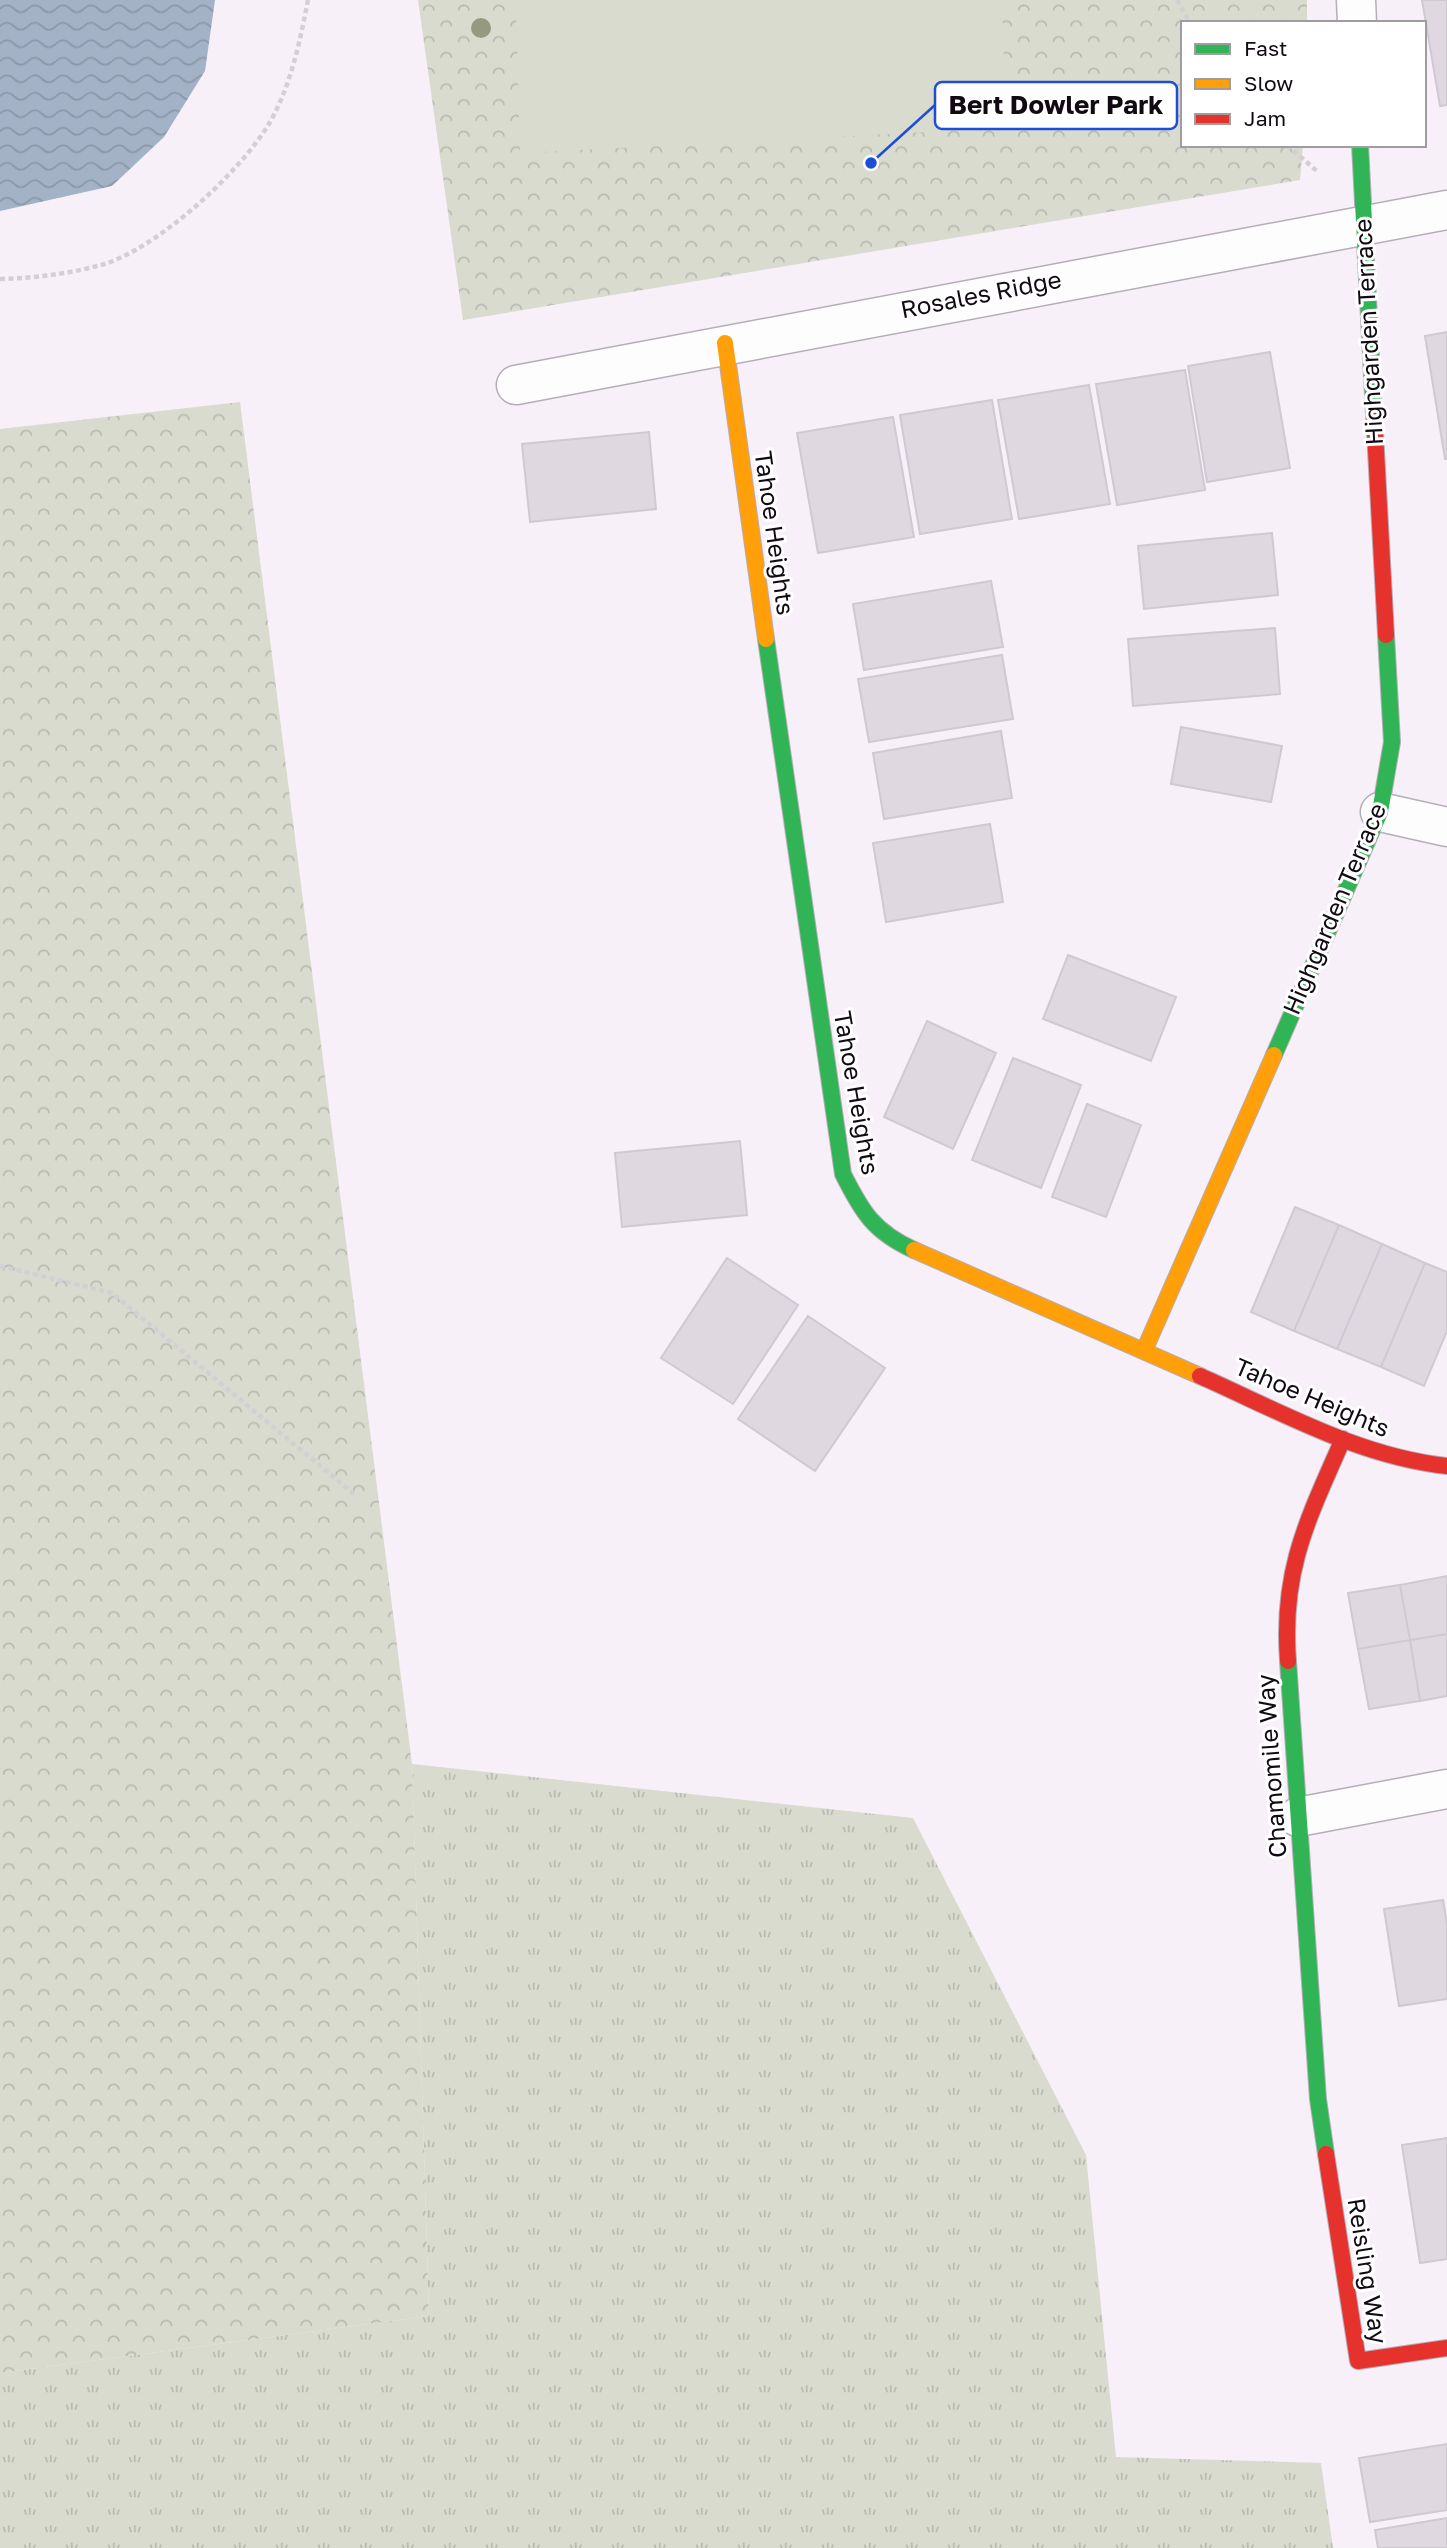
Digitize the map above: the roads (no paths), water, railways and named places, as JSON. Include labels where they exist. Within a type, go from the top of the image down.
[{"type":"street","points":[[1356,0],[1357,21]]},
{"type":"street","name":"Highgarden Terrace","points":[[1144,1351],[1380,812],[1392,743],[1360,147]]},
{"type":"street","name":"Rosales Ridge","points":[[516,385],[725,343],[1447,210]]},
{"type":"street","name":"Tahoe Heights","points":[[725,343],[842,1174],[863,1213],[890,1239],[1343,1439],[1410,1462],[1447,1466]]},
{"type":"street","points":[[1380,812],[1447,827]]},
{"type":"street","name":"Chamomile Way","points":[[1318,2099],[1287,1651],[1287,1593],[1303,1530],[1343,1439]]},
{"type":"street","points":[[1298,1817],[1447,1789]]},
{"type":"street","name":"Reisling Way","points":[[1318,2099],[1358,2361],[1447,2348]]},
{"type":"water","points":[[0,0],[215,0],[205,71],[164,137],[112,186],[0,211]]},
{"type":"place","name":"Bert Dowler Park","points":[[871,163]]}]
